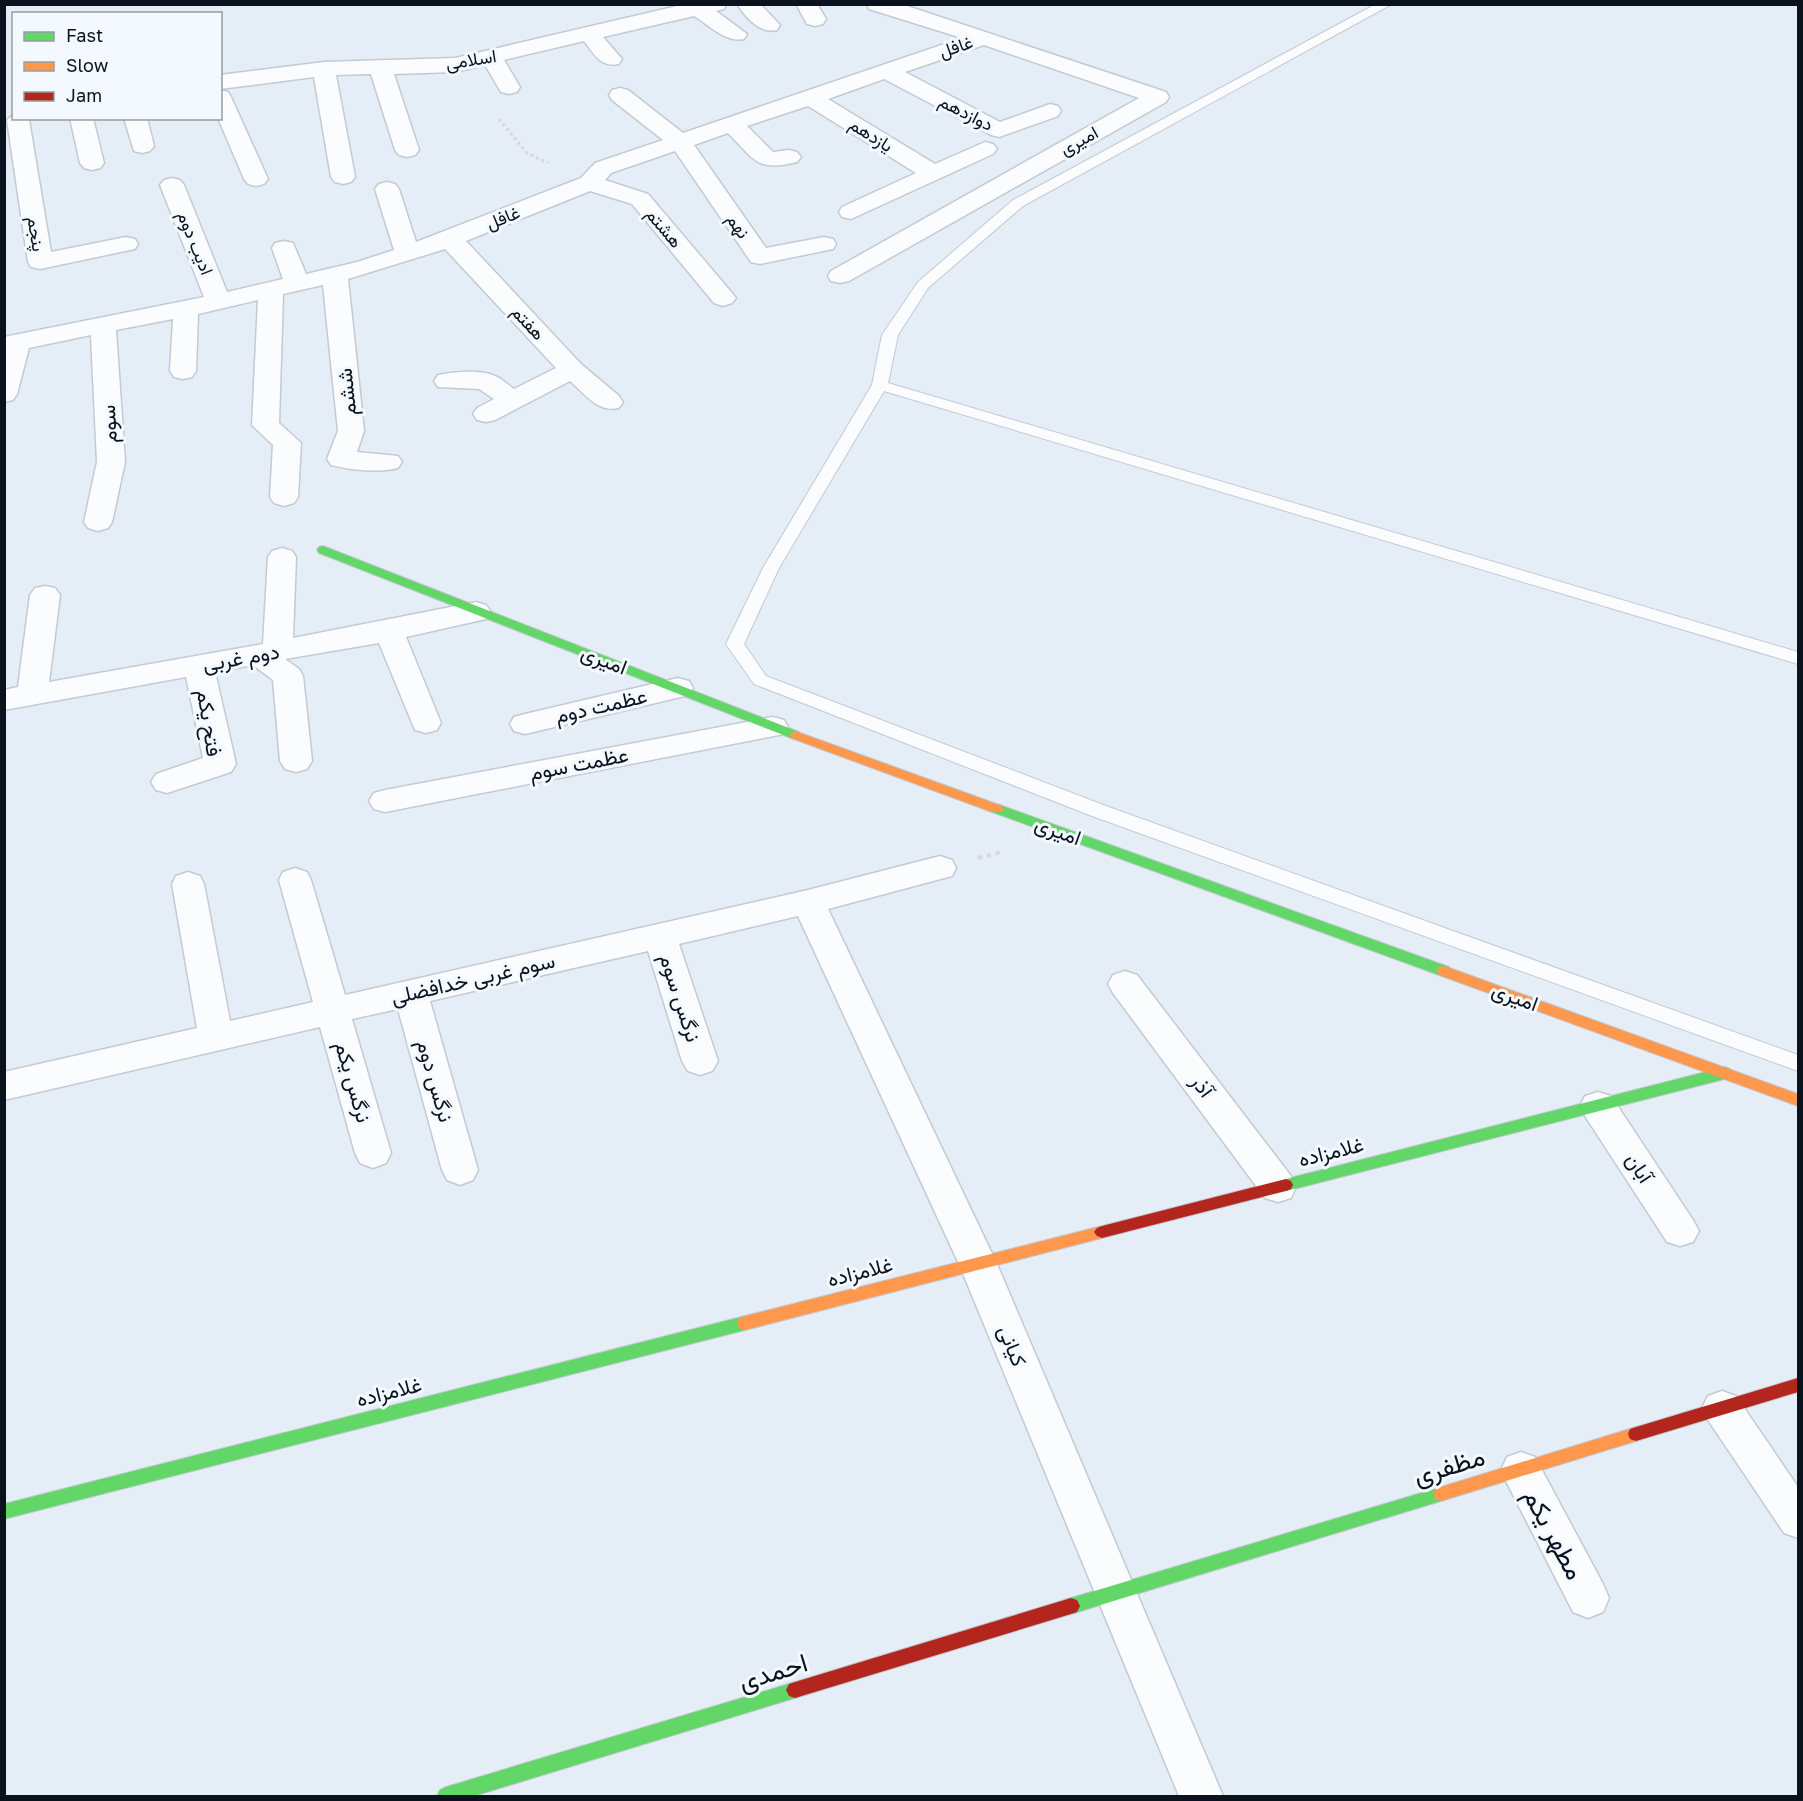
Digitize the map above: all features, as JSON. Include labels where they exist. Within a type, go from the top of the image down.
[{"type":"street","points":[[747,4],[769,25]]},
{"type":"street","points":[[877,4],[984,38]]},
{"type":"street","points":[[708,7],[736,34]]},
{"type":"street","name":"اسلامی","points":[[222,82],[324,69],[455,65],[708,7]]},
{"type":"street","points":[[590,35],[611,59]]},
{"type":"street","name":"غافل","points":[[11,344],[335,276],[408,254],[589,183],[603,168],[984,38]]},
{"type":"street","name":"امیری","points":[[840,276],[1158,97],[984,38]]},
{"type":"street","points":[[491,57],[509,87]]},
{"type":"street","points":[[380,66],[407,150]]},
{"type":"street","points":[[324,69],[343,177]]},
{"type":"street","name":"دوازدهم","points":[[885,71],[999,130],[1050,111]]},
{"type":"street","points":[[620,95],[680,142]]},
{"type":"street","name":"یازدهم","points":[[810,97],[933,173]]},
{"type":"street","points":[[222,102],[256,179]]},
{"type":"street","name":"پنجم","points":[[17,120],[40,262],[126,244]]},
{"type":"street","points":[[81,120],[92,163]]},
{"type":"street","points":[[136,120],[142,146]]},
{"type":"street","points":[[732,124],[768,160],[789,157]]},
{"type":"street","name":"نهم","points":[[680,142],[760,257],[824,244]]},
{"type":"street","points":[[851,212],[985,149]]},
{"type":"street","name":"هشتم","points":[[589,183],[640,198],[723,297]]},
{"type":"street","name":"ادیب دوم","points":[[172,185],[218,302]]},
{"type":"street","points":[[387,189],[408,254]]},
{"type":"street","name":"هفتم","points":[[450,239],[572,370],[610,402]]},
{"type":"street","points":[[284,248],[297,284]]},
{"type":"street","points":[[487,278],[516,272]]},
{"type":"street","name":"ششم","points":[[335,276],[351,431],[341,459],[388,462]]},
{"type":"street","points":[[271,290],[265,425],[287,443],[284,497]]},
{"type":"street","points":[[183,371],[186,308]]},
{"type":"street","name":"سوم","points":[[98,522],[111,462],[103,325]]},
{"type":"street","points":[[4,394],[11,344]]},
{"type":"street","points":[[486,414],[572,370]]},
{"type":"street","points":[[447,381],[485,381],[513,400]]},
{"type":"street","name":"امیری","points":[[323,550],[773,727],[1798,1100]]},
{"type":"street","points":[[282,556],[269,653],[288,676],[296,761]]},
{"type":"street","points":[[18,698],[45,595]]},
{"type":"street","name":"دوم غربی","points":[[18,698],[389,631],[476,612]]},
{"type":"street","points":[[389,631],[426,723]]},
{"type":"street","name":"فتح یکم","points":[[167,782],[220,764],[199,666]]},
{"type":"street","name":"عظمت دوم","points":[[525,724],[678,688]]},
{"type":"street","name":"عظمت سوم","points":[[385,801],[773,727]]},
{"type":"street","name":"سوم غربی خدافضلی","points":[[4,1086],[808,902],[940,868]]},
{"type":"street","name":"نرگس یکم","points":[[295,880],[373,1153]]},
{"type":"street","points":[[188,884],[216,1037]]},
{"type":"street","name":"کیانی","points":[[808,902],[978,1264],[1114,1593],[1202,1797]]},
{"type":"street","name":"نرگس سوم","points":[[660,936],[700,1061]]},
{"type":"street","name":"آذر","points":[[1125,984],[1278,1187]]},
{"type":"street","name":"نرگس دوم","points":[[411,993],[460,1170]]},
{"type":"street","name":"غلامزاده","points":[[4,1512],[1725,1073]]},
{"type":"street","name":"آبان","points":[[1598,1106],[1680,1231]]},
{"type":"street","name":"مظفری","points":[[1114,1593],[1798,1385]]},
{"type":"street","points":[[1722,1408],[1798,1520]]},
{"type":"street","name":"مطهر يكم","points":[[1521,1470],[1588,1598]]},
{"type":"street","name":"احمدی","points":[[446,1797],[1114,1593]]},
{"type":"lane","points":[[1386,4],[1018,202],[923,285],[890,335],[880,385],[771,568],[735,644],[760,680],[1100,812],[1798,1063]]},
{"type":"lane","points":[[880,385],[1798,658]]},
{"type":"path","points":[[498,117],[527,153],[589,183]]},
{"type":"traffic: fast","points":[[323,550],[795,735]]},
{"type":"traffic: fast","points":[[997,809],[1444,971]]},
{"type":"traffic: fast","points":[[1286,1185],[1725,1073]]},
{"type":"traffic: fast","points":[[4,1512],[745,1323]]},
{"type":"traffic: fast","points":[[1071,1606],[1441,1494]]},
{"type":"traffic: fast","points":[[446,1796],[795,1690]]},
{"type":"traffic: slow","points":[[795,735],[997,809]]},
{"type":"traffic: slow","points":[[1444,971],[1798,1100]]},
{"type":"traffic: slow","points":[[745,1323],[1102,1232]]},
{"type":"traffic: slow","points":[[1441,1494],[1636,1434]]},
{"type":"traffic: jam","points":[[1102,1232],[1286,1185]]},
{"type":"traffic: jam","points":[[1636,1434],[1798,1385]]},
{"type":"traffic: jam","points":[[795,1690],[1071,1606]]}]
